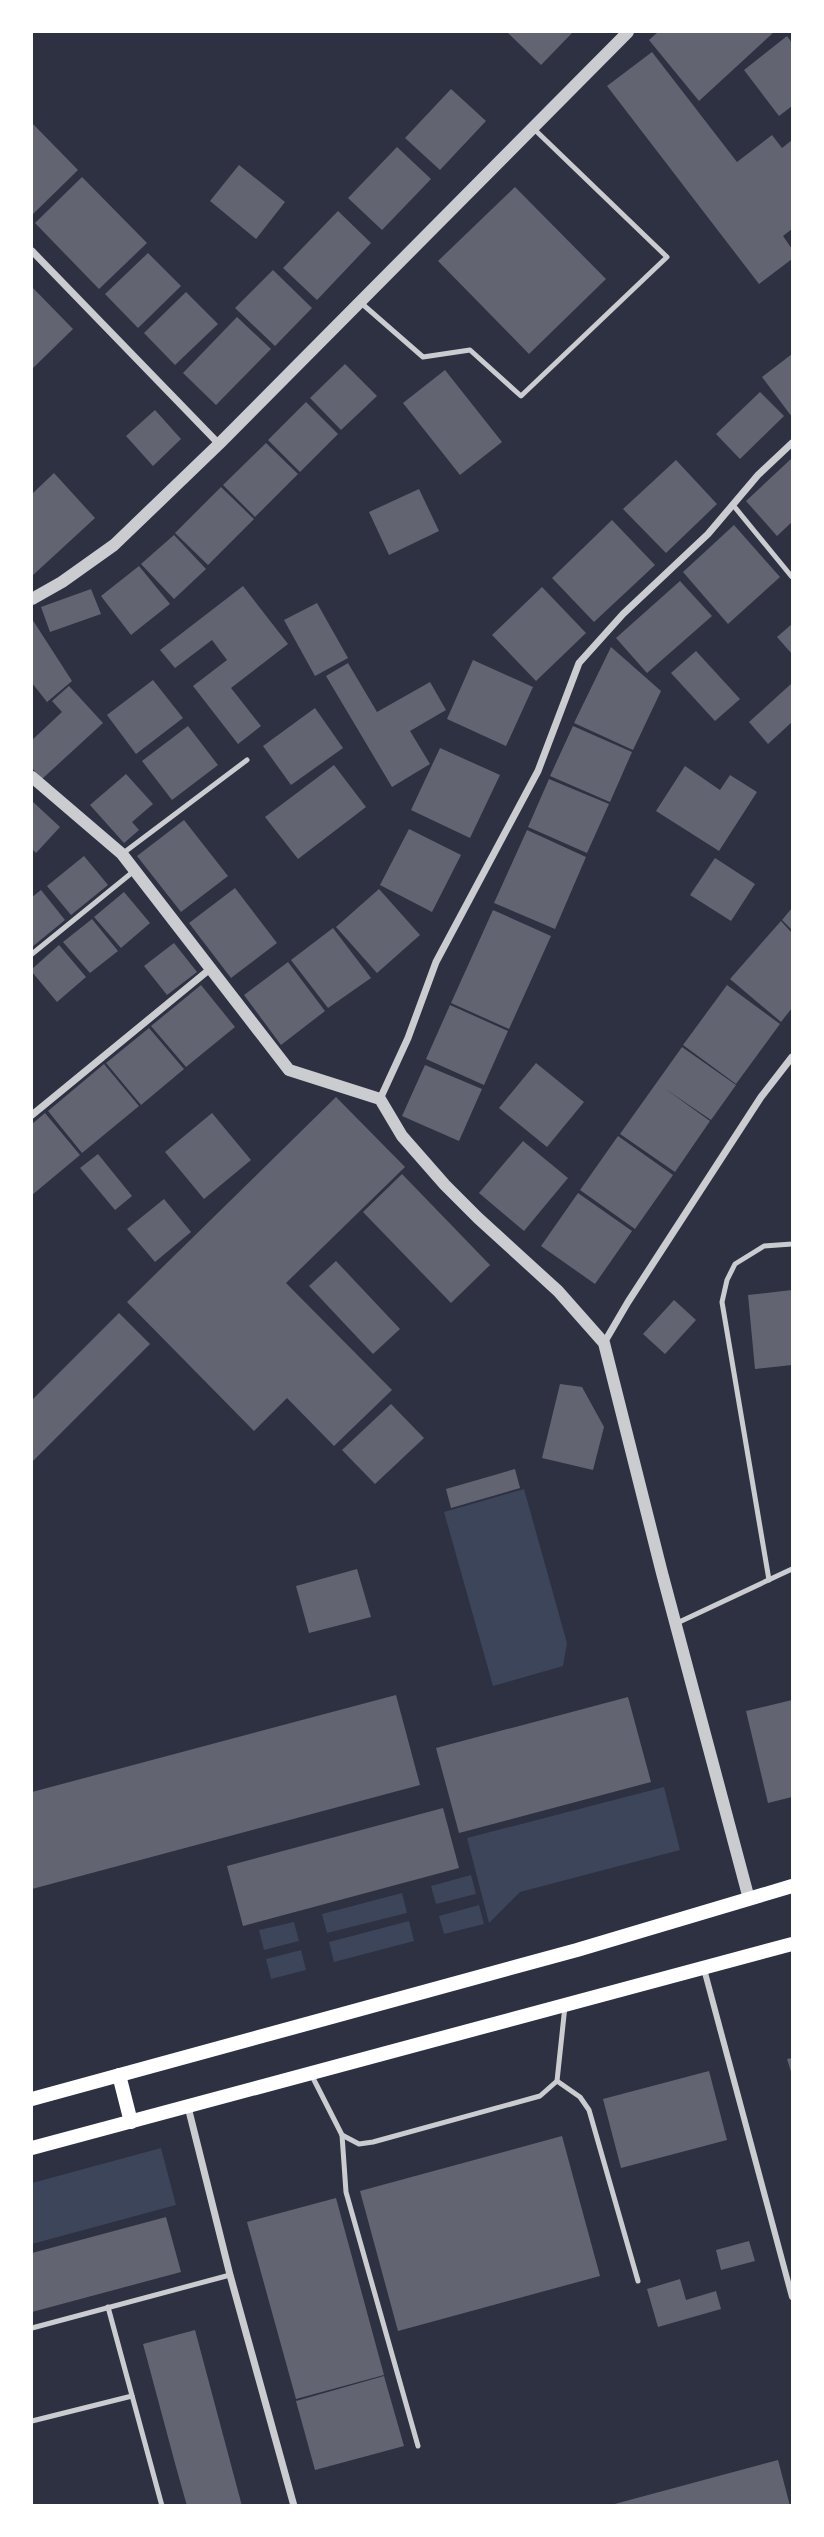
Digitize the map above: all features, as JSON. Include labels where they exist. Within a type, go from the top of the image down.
[{"type":"main road","points":[[32,2099],[577,1950],[793,1885]]},
{"type":"main road","points":[[32,2148],[793,1944]]},
{"type":"main road","points":[[119,2075],[131,2122]]},
{"type":"street","points":[[32,599],[62,582],[114,545],[219,444],[628,32]]},
{"type":"street","points":[[32,251],[219,444]]},
{"type":"street","points":[[380,1099],[408,1038],[436,962],[538,771],[579,663],[623,614],[708,534],[758,475],[793,443]]},
{"type":"street","points":[[32,777],[122,854],[289,1070],[380,1099],[401,1136],[445,1185],[558,1291],[604,1343],[675,1624],[749,1899]]},
{"type":"street","points":[[32,1115],[209,969]]},
{"type":"street","points":[[604,1343],[754,1108],[793,1056]]},
{"type":"street","points":[[704,1969],[793,2297]]},
{"type":"street","points":[[188,2107],[230,2274],[294,2505]]},
{"type":"lane","points":[[360,302],[423,356],[470,350],[521,396],[667,257],[533,128]]},
{"type":"lane","points":[[733,505],[793,577]]},
{"type":"lane","points":[[122,854],[247,760]]},
{"type":"lane","points":[[32,954],[134,871]]},
{"type":"lane","points":[[769,1580],[722,1302],[727,1280],[735,1264],[764,1246],[793,1244]]},
{"type":"lane","points":[[675,1624],[793,1569]]},
{"type":"lane","points":[[342,2135],[359,2144],[373,2142],[540,2096],[557,2081],[565,2006]]},
{"type":"lane","points":[[311,2074],[342,2135],[346,2192],[418,2446]]},
{"type":"lane","points":[[557,2081],[580,2097],[589,2110],[638,2281]]},
{"type":"lane","points":[[32,2328],[230,2274]]},
{"type":"lane","points":[[108,2307],[162,2505]]},
{"type":"lane","points":[[32,2421],[132,2396]]},
{"type":"shaded area","points":[[524,1489],[567,1643],[563,1666],[493,1686],[444,1512]]},
{"type":"shaded area","points":[[664,1787],[680,1850],[520,1892],[489,1923],[467,1838]]},
{"type":"shaded area","points":[[471,1875],[476,1894],[436,1904],[431,1886]]},
{"type":"shaded area","points":[[402,1893],[407,1913],[327,1933],[322,1914]]},
{"type":"shaded area","points":[[479,1905],[484,1924],[444,1934],[439,1916]]},
{"type":"shaded area","points":[[409,1921],[414,1941],[334,1962],[329,1942]]},
{"type":"shaded area","points":[[294,1922],[299,1941],[264,1950],[259,1930]]},
{"type":"shaded area","points":[[301,1950],[306,1970],[271,1979],[266,1959]]},
{"type":"shaded area","points":[[161,2148],[176,2205],[32,2244],[32,2183]]},
{"type":"building","points":[[507,32],[573,32],[541,65]]},
{"type":"building","points":[[658,32],[774,32],[699,101],[649,40]]},
{"type":"building","points":[[787,36],[792,43],[792,106],[779,116],[744,70]]},
{"type":"building","points":[[652,52],[737,162],[772,135],[782,148],[792,140],[792,229],[783,236],[792,249],[792,259],[759,284],[607,86]]},
{"type":"building","points":[[451,89],[486,121],[440,170],[405,138]]},
{"type":"building","points":[[32,123],[78,170],[32,215]]},
{"type":"building","points":[[397,147],[431,179],[382,230],[348,198]]},
{"type":"building","points":[[239,165],[285,202],[256,239],[210,201]]},
{"type":"building","points":[[82,177],[147,243],[99,289],[35,223]]},
{"type":"building","points":[[515,187],[606,279],[529,354],[438,261]]},
{"type":"building","points":[[338,211],[371,243],[317,300],[283,268]]},
{"type":"building","points":[[148,253],[181,286],[138,328],[105,294]]},
{"type":"building","points":[[273,270],[312,308],[275,346],[235,308]]},
{"type":"building","points":[[32,287],[73,329],[32,369]]},
{"type":"building","points":[[186,292],[218,324],[175,365],[144,333]]},
{"type":"building","points":[[237,317],[271,349],[216,405],[183,373]]},
{"type":"building","points":[[792,354],[792,417],[762,377]]},
{"type":"building","points":[[345,364],[377,396],[341,430],[310,398]]},
{"type":"building","points":[[445,370],[502,442],[460,475],[403,403]]},
{"type":"building","points":[[760,392],[784,416],[740,459],[716,434]]},
{"type":"building","points":[[306,402],[338,434],[300,472],[268,440]]},
{"type":"building","points":[[155,410],[181,439],[153,466],[126,436]]},
{"type":"building","points":[[266,443],[298,474],[255,517],[223,485]]},
{"type":"building","points":[[792,458],[792,522],[777,536],[746,501]]},
{"type":"building","points":[[676,460],[717,504],[666,553],[623,509]]},
{"type":"building","points":[[54,473],[95,518],[32,576],[32,494]]},
{"type":"building","points":[[221,487],[254,519],[208,565],[175,533]]},
{"type":"building","points":[[419,489],[439,531],[389,555],[369,512]]},
{"type":"building","points":[[612,520],[655,565],[594,622],[552,578]]},
{"type":"building","points":[[734,525],[780,577],[728,624],[683,572]]},
{"type":"building","points":[[174,535],[206,569],[174,599],[141,564]]},
{"type":"building","points":[[139,566],[170,604],[131,635],[101,596]]},
{"type":"building","points":[[680,581],[712,616],[647,673],[616,638]]},
{"type":"building","points":[[243,586],[288,644],[231,688],[261,726],[238,744],[193,686],[227,660],[212,640],[175,668],[160,650]]},
{"type":"building","points":[[542,587],[586,633],[536,681],[492,635]]},
{"type":"building","points":[[91,589],[101,614],[50,632],[41,607]]},
{"type":"building","points":[[317,603],[348,658],[315,676],[284,620]]},
{"type":"building","points":[[32,619],[72,681],[47,702],[32,683]]},
{"type":"building","points":[[792,624],[792,654],[777,637]]},
{"type":"building","points":[[611,647],[661,691],[633,750],[574,723]]},
{"type":"building","points":[[696,651],[740,699],[715,721],[671,673]]},
{"type":"building","points":[[473,660],[533,687],[506,746],[447,719]]},
{"type":"building","points":[[348,663],[377,712],[430,682],[446,710],[410,731],[430,764],[392,787],[326,676]]},
{"type":"building","points":[[153,680],[183,718],[136,754],[107,715]]},
{"type":"building","points":[[792,683],[792,722],[768,744],[749,722]]},
{"type":"building","points":[[69,686],[103,723],[42,779],[32,768],[32,740],[62,712],[52,701]]},
{"type":"building","points":[[315,708],[343,748],[291,785],[263,746]]},
{"type":"building","points":[[188,726],[218,765],[172,800],[142,761]]},
{"type":"building","points":[[573,726],[632,752],[610,802],[550,776]]},
{"type":"building","points":[[440,748],[500,775],[470,838],[411,810]]},
{"type":"building","points":[[334,765],[366,807],[298,859],[265,817]]},
{"type":"building","points":[[685,766],[720,790],[730,775],[757,792],[719,851],[656,811]]},
{"type":"building","points":[[126,774],[153,804],[132,822],[139,830],[124,843],[90,805]]},
{"type":"building","points":[[549,779],[609,804],[587,853],[528,827]]},
{"type":"building","points":[[32,801],[60,827],[36,853],[32,849]]},
{"type":"building","points":[[184,820],[228,876],[181,912],[137,856]]},
{"type":"building","points":[[409,829],[461,855],[432,912],[380,885]]},
{"type":"building","points":[[527,830],[586,857],[555,929],[494,903]]},
{"type":"building","points":[[84,856],[108,885],[71,915],[47,886]]},
{"type":"building","points":[[715,858],[755,884],[731,921],[690,895]]},
{"type":"building","points":[[235,888],[277,943],[231,978],[189,923]]},
{"type":"building","points":[[379,889],[420,935],[377,973],[336,927]]},
{"type":"building","points":[[41,890],[65,920],[32,947],[32,897]]},
{"type":"building","points":[[124,892],[150,923],[121,948],[94,917]]},
{"type":"building","points":[[792,908],[792,930],[782,920]]},
{"type":"building","points":[[493,910],[551,936],[509,1029],[451,1003]]},
{"type":"building","points":[[92,919],[118,951],[90,973],[63,942]]},
{"type":"building","points":[[781,921],[792,933],[792,1008],[781,1022],[730,979]]},
{"type":"building","points":[[333,928],[371,978],[328,1008],[291,960]]},
{"type":"building","points":[[174,943],[197,972],[167,995],[144,966]]},
{"type":"building","points":[[59,945],[86,977],[57,1002],[32,969]]},
{"type":"building","points":[[288,962],[325,1011],[281,1045],[244,995]]},
{"type":"building","points":[[201,985],[235,1027],[186,1067],[151,1026]]},
{"type":"building","points":[[727,985],[780,1024],[736,1084],[683,1045]]},
{"type":"building","points":[[450,1005],[508,1031],[484,1085],[426,1059]]},
{"type":"building","points":[[149,1028],[184,1069],[141,1105],[106,1063]]},
{"type":"building","points":[[682,1047],[736,1085],[711,1120],[664,1088],[710,1121],[675,1172],[620,1134]]},
{"type":"building","points":[[536,1063],[584,1102],[547,1147],[499,1108]]},
{"type":"building","points":[[104,1064],[139,1106],[82,1153],[48,1111]]},
{"type":"building","points":[[425,1065],[482,1089],[459,1141],[402,1116]]},
{"type":"building","points":[[336,1097],[405,1167],[286,1283],[392,1390],[334,1446],[287,1398],[254,1431],[127,1302]]},
{"type":"building","points":[[45,1113],[80,1155],[32,1195],[32,1124]]},
{"type":"building","points":[[212,1113],[251,1160],[204,1199],[165,1152]]},
{"type":"building","points":[[618,1136],[673,1175],[635,1229],[580,1190]]},
{"type":"building","points":[[523,1141],[568,1178],[524,1231],[479,1193]]},
{"type":"building","points":[[98,1154],[132,1196],[115,1210],[80,1168]]},
{"type":"building","points":[[402,1174],[490,1265],[451,1303],[363,1212]]},
{"type":"building","points":[[578,1193],[632,1231],[595,1284],[541,1246]]},
{"type":"building","points":[[164,1199],[191,1232],[155,1262],[127,1229]]},
{"type":"building","points":[[336,1261],[400,1329],[373,1354],[309,1286]]},
{"type":"building","points":[[792,1290],[792,1365],[755,1369],[748,1295]]},
{"type":"building","points":[[674,1300],[696,1320],[665,1354],[643,1334]]},
{"type":"building","points":[[119,1313],[150,1344],[32,1462],[32,1400]]},
{"type":"building","points":[[560,1384],[582,1387],[604,1427],[593,1470],[542,1458]]},
{"type":"building","points":[[391,1404],[424,1438],[375,1484],[342,1450]]},
{"type":"building","points":[[515,1469],[520,1488],[451,1508],[446,1489]]},
{"type":"building","points":[[357,1569],[371,1617],[309,1633],[296,1586]]},
{"type":"building","points":[[396,1695],[420,1785],[32,1889],[32,1792]]},
{"type":"building","points":[[628,1697],[651,1782],[459,1833],[436,1748]]},
{"type":"building","points":[[792,1700],[792,1797],[768,1803],[746,1711]]},
{"type":"building","points":[[443,1808],[459,1868],[243,1926],[227,1866]]},
{"type":"building","points":[[792,2058],[792,2075],[787,2059]]},
{"type":"building","points":[[709,2071],[727,2140],[621,2168],[603,2099]]},
{"type":"building","points":[[562,2136],[600,2276],[398,2331],[360,2191]]},
{"type":"building","points":[[336,2198],[384,2375],[296,2399],[247,2222]]},
{"type":"building","points":[[166,2217],[181,2272],[32,2312],[32,2253]]},
{"type":"building","points":[[749,2241],[755,2261],[721,2270],[716,2250]]},
{"type":"building","points":[[680,2279],[686,2300],[716,2291],[721,2309],[658,2327],[647,2289]]},
{"type":"building","points":[[195,2330],[242,2506],[187,2506],[143,2344]]},
{"type":"building","points":[[384,2376],[404,2446],[315,2470],[296,2401]]},
{"type":"building","points":[[778,2460],[790,2506],[611,2506],[611,2505]]}]
